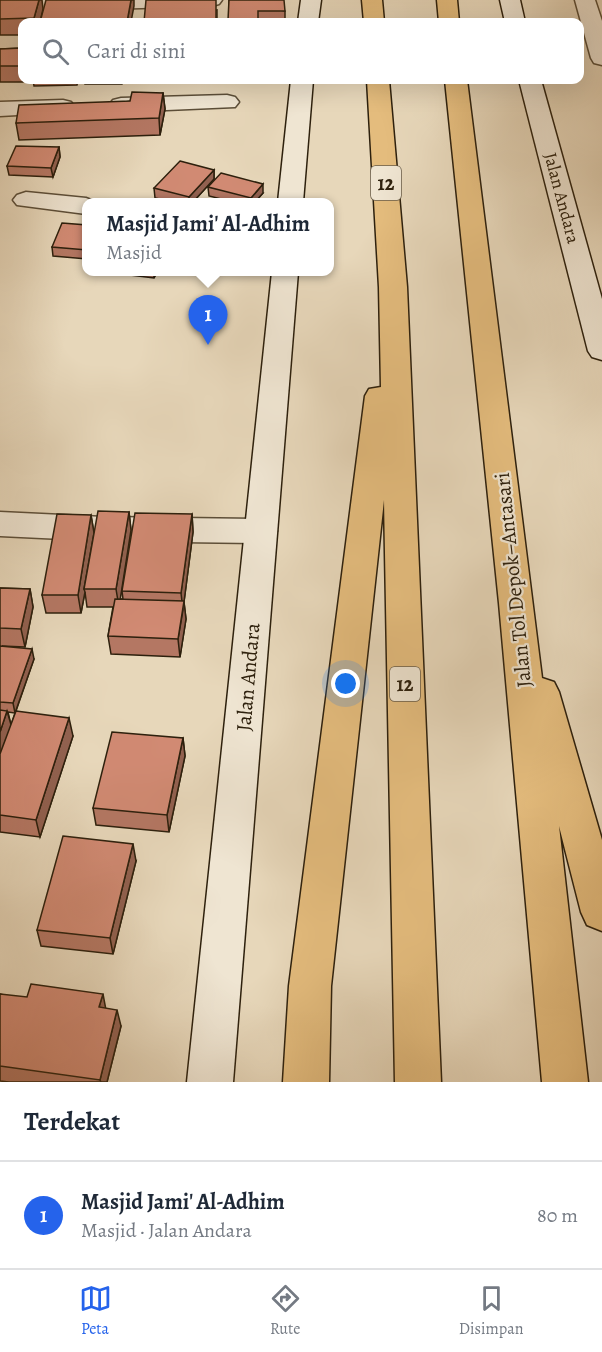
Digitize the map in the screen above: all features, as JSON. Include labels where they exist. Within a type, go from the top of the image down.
[{"type":"highway","points":[[372,0],[374,18]]},
{"type":"highway","points":[[447,0],[449,18]]},
{"type":"highway","name":"12","points":[[378,84],[393,286],[418,1082]]},
{"type":"highway","name":"Jalan Tol Depok–Antasari","points":[[456,84],[516,603],[565,1082]]},
{"type":"highway","points":[[306,1082],[310,986],[393,286]]},
{"type":"highway","points":[[516,603],[602,912]]},
{"type":"street","points":[[0,6],[212,0]]},
{"type":"street","points":[[309,18],[311,0]]},
{"type":"street","points":[[510,0],[514,18]]},
{"type":"street","points":[[585,0],[602,58]]},
{"type":"street","points":[[291,198],[302,84]]},
{"type":"street","name":"Jalan Andara","points":[[531,84],[602,351]]},
{"type":"street","points":[[0,109],[227,102]]},
{"type":"street","points":[[26,200],[82,206]]},
{"type":"street","name":"Jalan Andara","points":[[210,1082],[285,276]]},
{"type":"street","points":[[0,524],[104,529],[261,531]]},
{"type":"building","points":[[0,0],[39,0],[34,18],[0,19]]},
{"type":"building","points":[[46,0],[131,0],[128,18],[41,18]]},
{"type":"building","points":[[146,0],[216,0],[216,18],[144,18]]},
{"type":"building","points":[[229,0],[284,0],[285,11],[258,11],[258,18],[228,18]]},
{"type":"building","points":[[18,48],[18,66],[0,66],[0,49]]},
{"type":"building","points":[[132,92],[163,93],[159,118],[16,123],[19,105],[130,101]]},
{"type":"building","points":[[16,146],[59,147],[51,168],[7,166]]},
{"type":"building","points":[[180,161],[214,170],[189,197],[154,188]]},
{"type":"building","points":[[221,173],[263,184],[251,198],[208,187]]},
{"type":"building","points":[[62,223],[82,225],[82,250],[52,247]]},
{"type":"building","points":[[98,511],[129,512],[116,589],[84,589]]},
{"type":"building","points":[[135,513],[192,514],[181,593],[122,591]]},
{"type":"building","points":[[57,514],[91,515],[78,595],[42,595]]},
{"type":"building","points":[[0,588],[30,589],[21,629],[0,628]]},
{"type":"building","points":[[115,599],[184,601],[178,639],[108,636]]},
{"type":"building","points":[[0,646],[32,649],[13,703],[0,702]]},
{"type":"building","points":[[0,710],[7,711],[0,732]]},
{"type":"building","points":[[16,711],[69,718],[36,820],[0,815],[0,754]]},
{"type":"building","points":[[112,732],[183,738],[167,815],[93,808]]},
{"type":"building","points":[[63,836],[133,844],[110,938],[37,930]]},
{"type":"building","points":[[31,984],[103,994],[99,1007],[117,1010],[100,1080],[0,1066],[0,994],[27,997]]},
{"type":"place","name":"Masjid Jami' Al-Adhim","points":[[208,345]]}]
